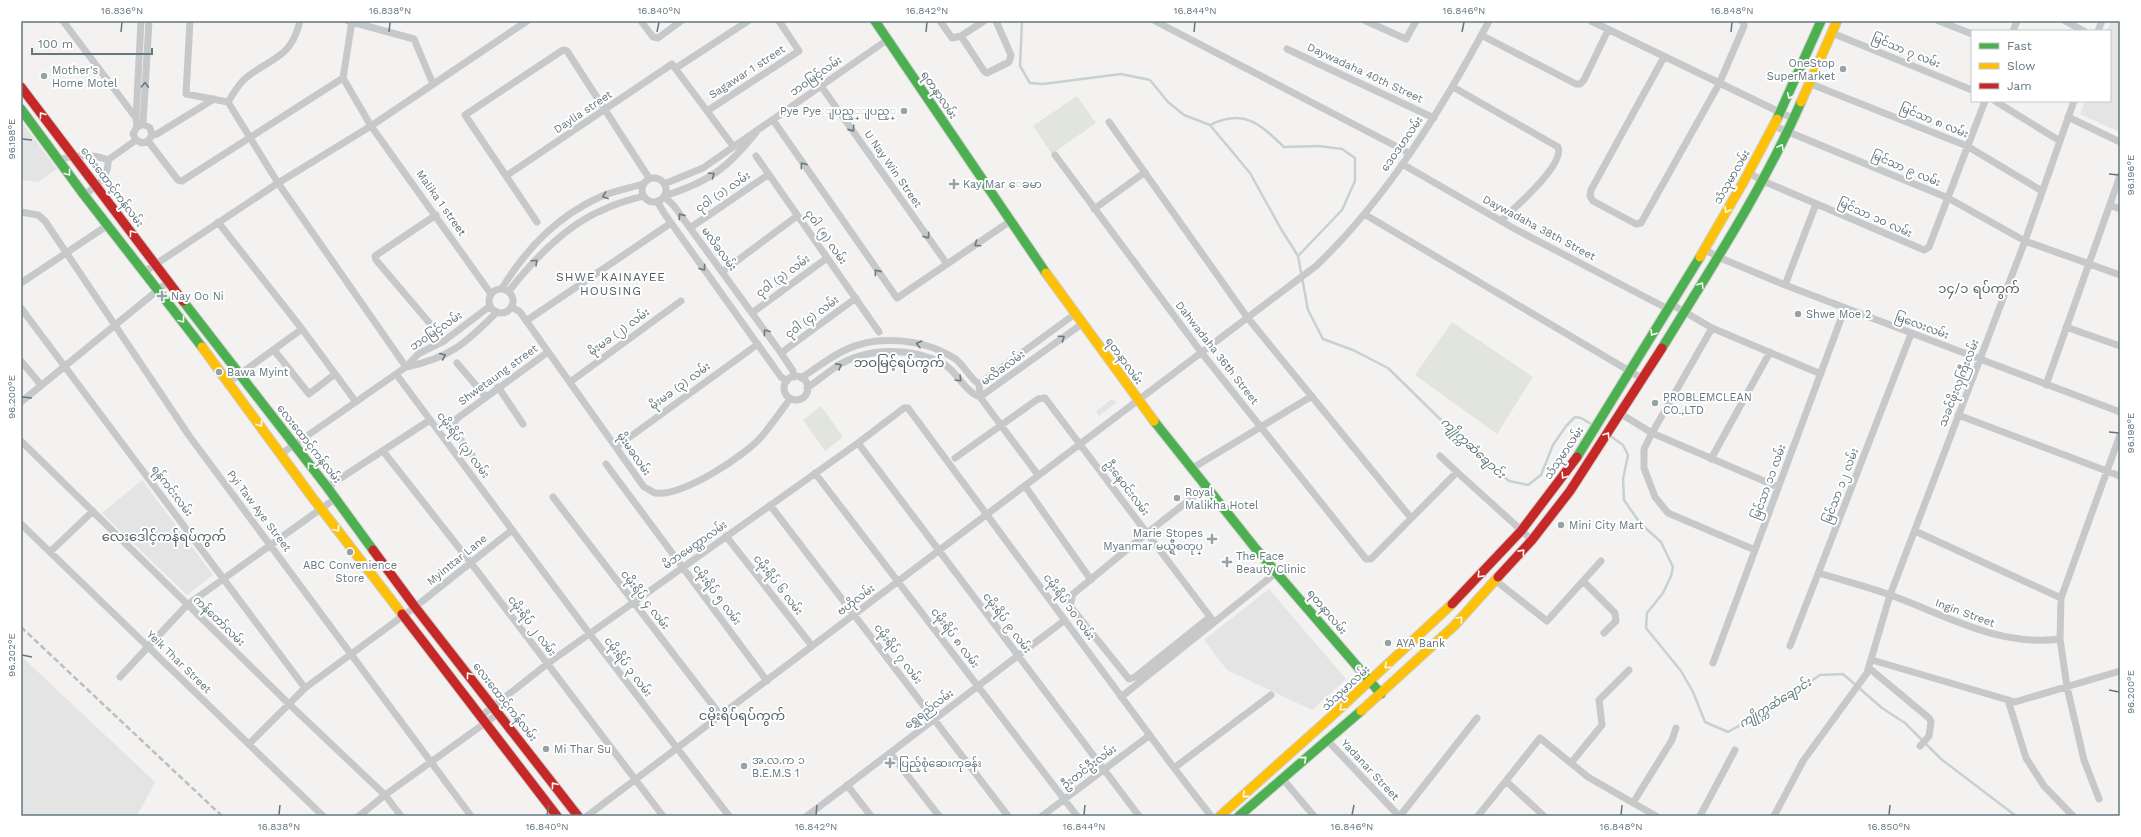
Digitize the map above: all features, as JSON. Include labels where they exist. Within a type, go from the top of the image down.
[{"type":"main road","name":"ရတနာလမ်း","points":[[874,21],[1009,222],[1138,400],[1191,469],[1381,694]]},
{"type":"main road","name":"သံသုမာလမ်း","points":[[1220,816],[1434,624],[1521,531],[1556,488],[1606,412],[1749,173],[1781,114],[1821,21]]},
{"type":"main road","points":[[1239,816],[1326,739],[1381,694],[1454,626],[1532,540],[1570,491],[1643,379],[1763,181],[1811,84],[1837,21]]},
{"type":"main road","name":"လေးထောင့်ကန်လမ်း","points":[[21,87],[202,326],[336,498],[415,607],[578,816]]},
{"type":"main road","points":[[21,109],[46,141],[84,195],[229,382],[320,508],[557,816]]},
{"type":"main road","points":[[46,141],[56,133]]},
{"type":"main road","points":[[191,332],[202,326]]},
{"type":"street","points":[[63,21],[136,118],[140,126]]},
{"type":"street","points":[[136,118],[141,21]]},
{"type":"street","points":[[149,21],[140,126],[134,132],[136,140],[142,143],[214,99]]},
{"type":"street","points":[[190,21],[186,94],[228,102],[278,183],[406,367],[293,444],[281,454]]},
{"type":"street","points":[[228,102],[245,78],[287,50],[296,38],[300,21]]},
{"type":"street","points":[[140,126],[150,128],[150,138],[180,182],[343,78],[351,21],[414,39],[433,84]]},
{"type":"street","points":[[144,272],[278,183],[371,126],[527,21]]},
{"type":"street","points":[[641,21],[653,37],[658,38],[681,21]]},
{"type":"street","name":"Daylia street","points":[[506,176],[674,66],[748,21]]},
{"type":"street","name":"Sagawar 1 street","points":[[707,111],[799,51],[779,21]]},
{"type":"street","points":[[940,21],[952,38],[961,36],[982,21]]},
{"type":"street","points":[[961,36],[984,71],[990,72],[1009,62],[1011,55],[996,21]]},
{"type":"street","points":[[1155,21],[1409,153]]},
{"type":"street","points":[[1366,21],[1406,39],[1416,21]]},
{"type":"street","name":"ဒေဝဒဟလမ်း","points":[[1248,317],[1287,286],[1316,266],[1343,240],[1402,164],[1434,118],[1453,87],[1489,21]]},
{"type":"street","points":[[1591,21],[1794,119]]},
{"type":"street","points":[[1664,57],[1590,190],[1590,196],[1593,201],[1631,223],[1641,223],[1719,84],[1744,26],[1742,21]]},
{"type":"street","points":[[1940,21],[1971,34]]},
{"type":"street","points":[[2065,21],[2082,30]]},
{"type":"street","points":[[1482,35],[1576,84],[1580,84],[1584,80],[1608,30]]},
{"type":"street","name":"မြင်သာ ၇ လမ်း","points":[[1832,33],[1971,90]]},
{"type":"street","name":"ဘ၀မြင့်လမ်း","points":[[664,184],[703,168],[887,40]]},
{"type":"street","points":[[537,222],[465,115],[565,49],[649,178]]},
{"type":"street","name":"Daywadaha 40th Street","points":[[1287,49],[1434,118]]},
{"type":"street","points":[[674,66],[733,146]]},
{"type":"street","name":"Malika 1 street","points":[[343,78],[371,126],[491,294]]},
{"type":"street","name":"မြင်သာ ၈ လမ်း","points":[[1811,84],[1967,146],[2042,191]]},
{"type":"street","name":"U Nay Win Street","points":[[821,86],[947,264]]},
{"type":"street","points":[[1453,87],[1554,143],[1560,151],[1557,161],[1547,174],[1501,221]]},
{"type":"street","points":[[1948,198],[1985,102]]},
{"type":"street","points":[[1997,102],[2060,141]]},
{"type":"street","name":"သခင်ဖိုးလှကြီးလမ်း","points":[[1774,816],[1803,761],[1868,671],[1890,595],[2025,241],[2074,102]]},
{"type":"street","points":[[2068,117],[2120,142]]},
{"type":"street","points":[[773,120],[894,296],[897,298],[1009,222]]},
{"type":"street","points":[[1109,122],[1248,317],[1411,518],[1457,472]]},
{"type":"street","name":"မြင်သာ ၉ လမ်း","points":[[1774,126],[1948,198],[2025,241],[2120,275]]},
{"type":"street","name":"ဘ၀မြင့်လမ်း","points":[[664,196],[689,188],[709,178],[736,157],[757,131]]},
{"type":"street","points":[[108,160],[136,140]]},
{"type":"street","name":"ငုဝါ (၅) လမ်း","points":[[756,156],[879,332]]},
{"type":"street","name":"Dahwadaha 36th Street","points":[[1055,156],[1201,352],[1368,559],[1371,559],[1411,518]]},
{"type":"street","points":[[58,160],[75,157],[101,157],[108,160]]},
{"type":"street","points":[[84,195],[96,186],[106,174],[109,168],[108,160]]},
{"type":"street","name":"Daywadaha 38th Street","points":[[1402,164],[1501,221],[1669,307],[1712,328],[1821,374]]},
{"type":"street","points":[[1094,209],[1145,172]]},
{"type":"street","name":"မြင်သာ ၁၀ လမ်း","points":[[1749,173],[1763,181],[1924,250],[1929,247],[1948,198]]},
{"type":"street","name":"ငုဝါ (၁) လမ်း","points":[[690,228],[769,174]]},
{"type":"street","points":[[2046,385],[2120,176]]},
{"type":"street","points":[[502,288],[509,291],[514,298],[512,307],[506,312],[497,312],[490,306],[489,301],[491,294],[502,288],[520,260],[544,233],[573,213],[602,196],[643,184],[649,178],[656,178],[664,184],[666,190],[664,196],[657,201],[649,201],[643,196]]},
{"type":"street","points":[[643,184],[643,196]]},
{"type":"street","points":[[509,291],[522,274],[555,242],[579,223],[604,209],[643,196]]},
{"type":"street","name":"မလိခလမ်း","points":[[664,196],[674,206],[781,353],[792,371],[798,377]]},
{"type":"street","points":[[657,201],[671,223],[781,377],[787,381]]},
{"type":"street","points":[[1784,285],[1816,204]]},
{"type":"street","points":[[2110,205],[2120,209]]},
{"type":"street","name":"Pyi Taw Aye Street","points":[[21,212],[38,215],[45,221],[190,437],[471,816]]},
{"type":"street","points":[[1364,214],[1643,379]]},
{"type":"street","points":[[436,215],[375,256],[376,260],[438,333]]},
{"type":"street","points":[[722,272],[798,216]]},
{"type":"street","points":[[218,222],[302,329],[356,402]]},
{"type":"street","points":[[526,321],[671,223]]},
{"type":"street","points":[[21,283],[108,225]]},
{"type":"street","name":"မြလေးလမ်း","points":[[1704,249],[1718,257],[1784,285],[2120,412]]},
{"type":"street","name":"ငုဝါ (၃) လမ်း","points":[[752,313],[827,258]]},
{"type":"street","points":[[21,402],[169,281]]},
{"type":"street","name":"ငုဝါ (၄) လမ်း","points":[[781,353],[856,298]]},
{"type":"street","name":"မိုးမခ (၂) လမ်း","points":[[570,382],[681,301]]},
{"type":"street","name":"ဘ၀မြင့်လမ်း","points":[[406,367],[418,354],[444,341],[490,306]]},
{"type":"street","name":"မိုးမခလမ်း","points":[[512,307],[520,312],[644,487],[655,493],[671,491],[705,478],[736,459],[762,437],[790,399]]},
{"type":"street","name":"ရန်ကင်းလမ်း","points":[[21,308],[305,688]]},
{"type":"street","name":"မြင်သာ ၁၁ လမ်း","points":[[1713,663],[1821,374],[1844,308]]},
{"type":"street","name":"ဘ၀မြင့်လမ်း","points":[[406,367],[424,363],[448,354],[472,337],[497,312]]},
{"type":"street","points":[[979,384],[1075,314]]},
{"type":"street","name":"ဗဟိုလမ်း","points":[[587,816],[1248,317]]},
{"type":"street","name":"မလိခလမ်း","points":[[808,388],[838,366],[861,356],[881,352],[901,352],[922,356],[945,365],[980,397],[1082,324]]},
{"type":"street","points":[[2066,327],[2120,346]]},
{"type":"street","points":[[1712,328],[1644,449],[1644,468],[1655,497],[1668,513],[1755,550]]},
{"type":"street","points":[[229,382],[302,329]]},
{"type":"street","name":"မြင်သာ ၁၂ လမ်း","points":[[1790,646],[1912,334]]},
{"type":"street","points":[[798,377],[808,388],[803,397],[797,400],[790,399],[784,389],[787,381],[798,377],[845,350],[867,344],[891,341],[915,343],[938,349],[955,359],[979,384],[980,397],[1038,475]]},
{"type":"street","name":"မိုးမခ (၃) လမ်း","points":[[616,446],[758,344]]},
{"type":"street","points":[[274,350],[309,394],[335,374]]},
{"type":"street","name":"Shwetaung street","points":[[472,455],[455,432],[455,420],[485,396],[548,352]]},
{"type":"street","points":[[1711,459],[1770,352]]},
{"type":"street","points":[[21,361],[41,385]]},
{"type":"street","points":[[457,363],[485,396]]},
{"type":"street","name":"ငမိုးရိပ် (၃) လမ်း","points":[[396,374],[512,530]]},
{"type":"street","points":[[498,387],[523,424]]},
{"type":"street","points":[[1191,469],[1312,396]]},
{"type":"street","name":"ဦးနေဝင်းလမ်း","points":[[1000,425],[1042,398],[1048,401],[1212,620]]},
{"type":"street","name":"မိဘမေတ္တာလမ်း","points":[[359,816],[385,795],[431,762],[483,720],[547,664],[589,633],[858,443],[904,408],[910,410]]},
{"type":"street","name":"ငမိုးရိပ် ၁၀ လမ်း","points":[[910,410],[1150,736],[1211,816]]},
{"type":"street","points":[[1958,415],[2120,476]]},
{"type":"street","points":[[1619,416],[1652,433],[1778,487]]},
{"type":"street","points":[[327,487],[430,420]]},
{"type":"street","points":[[955,458],[1000,425]]},
{"type":"street","points":[[2099,799],[2084,760],[2067,687],[2060,639],[2061,598],[2120,435]]},
{"type":"street","name":"ကန်တော်လမ်း","points":[[21,441],[187,605],[385,795],[401,816]]},
{"type":"street","name":"ငမိုးရိပ် ၉ လမ်း","points":[[858,443],[1138,816]]},
{"type":"street","name":"ငမိုးရိပ် ၂ လမ်း","points":[[383,451],[471,563],[663,816]]},
{"type":"street","points":[[1440,456],[1532,540]]},
{"type":"street","name":"ငမိုးရိပ် ၅ လမ်း","points":[[606,464],[767,681]]},
{"type":"street","name":"ငမိုးရိပ် ၈ လမ်း","points":[[815,473],[1077,816]]},
{"type":"street","points":[[1025,486],[1091,580]]},
{"type":"street","points":[[1206,487],[1146,533],[1073,594],[1070,606],[1129,679],[1135,677],[1277,572]]},
{"type":"street","name":"ငမိုးရိပ် ၄ လမ်း","points":[[553,497],[721,716]]},
{"type":"street","points":[[120,676],[187,605],[320,508],[336,498]]},
{"type":"street","name":"ငမိုးရိပ် ၇ လမ်း","points":[[770,505],[1008,816]]},
{"type":"street","points":[[50,552],[93,511]]},
{"type":"street","name":"Yeik Thar Street","points":[[21,524],[323,816]]},
{"type":"street","name":"Myinttar Lane","points":[[249,744],[305,688],[415,607],[512,530]]},
{"type":"street","name":"ငမိုးရိပ် ၃ လမ်း","points":[[512,530],[729,816]]},
{"type":"street","points":[[1915,531],[2061,598]]},
{"type":"street","name":"ငမိုးရိပ် ၆ လမ်း","points":[[726,536],[812,646]]},
{"type":"street","points":[[1496,581],[1547,621],[1601,561]]},
{"type":"street","name":"Ingin Street","points":[[1819,573],[1890,595],[1990,634],[2041,641],[2060,639]]},
{"type":"street","points":[[1582,581],[1615,613],[1616,620],[1604,633]]},
{"type":"street","name":"ရွှေရည်လမ်း","points":[[807,816],[1065,620]]},
{"type":"street","points":[[1122,697],[1212,620]]},
{"type":"street","points":[[1872,660],[2015,702],[2120,671]]},
{"type":"street","points":[[1570,763],[1602,725],[1599,700],[1629,670]]},
{"type":"street","points":[[1868,671],[1929,718],[1931,722],[1929,736],[1920,746]]},
{"type":"street","points":[[1174,768],[1271,695]]},
{"type":"street","points":[[2008,700],[2026,758],[2044,786],[2073,816]]},
{"type":"street","points":[[1399,816],[1477,718]]},
{"type":"street","points":[[1633,803],[1672,740],[1676,728]]},
{"type":"street","name":"ဦးတင်ဦးလမ်း","points":[[1042,816],[1150,736]]},
{"type":"street","points":[[1478,816],[1540,738],[1588,777],[1656,816]]},
{"type":"street","name":"Yadanar Street","points":[[1326,739],[1399,816]]},
{"type":"street","points":[[1700,816],[1735,750]]},
{"type":"street","points":[[890,753],[939,816]]},
{"type":"street","points":[[1282,778],[1314,816]]},
{"type":"street","points":[[1506,781],[1544,816]]},
{"type":"street","points":[[847,785],[871,816]]},
{"type":"shaded area","points":[[2111,21],[2120,21],[2120,132],[2080,114],[2085,102],[2111,102],[2111,30],[2107,30]]},
{"type":"shaded area","points":[[1077,96],[1096,123],[1052,154],[1033,126]]},
{"type":"shaded area","points":[[21,121],[57,169],[38,182],[21,180]]},
{"type":"shaded area","points":[[1452,322],[1533,377],[1497,434],[1415,375]]},
{"type":"shaded area","points":[[1112,399],[1116,402],[1115,404],[1099,416],[1096,411]]},
{"type":"shaded area","points":[[821,406],[843,437],[825,451],[803,420]]},
{"type":"shaded area","points":[[142,480],[213,575],[187,595],[102,513]]},
{"type":"shaded area","points":[[1269,589],[1346,679],[1312,710],[1227,670],[1204,640]]},
{"type":"shaded area","points":[[21,656],[155,782],[137,816],[21,816]]},
{"type":"waterway","name":"ကျိုက္ကဆံချောင်း","points":[[1022,21],[1020,66],[1030,83],[1043,84],[1121,74],[1150,80],[1168,102],[1184,115],[1210,125],[1250,173],[1298,256],[1308,310],[1323,339],[1353,350],[1388,368],[1441,420],[1509,481],[1528,485],[1541,475],[1553,445],[1566,426],[1575,417],[1581,418],[1593,425]]},
{"type":"waterway","points":[[1210,125],[1222,120],[1242,118],[1259,125],[1284,147],[1319,146],[1342,149],[1355,158],[1355,181],[1342,210],[1298,256]]},
{"type":"waterway","name":"ကျိုက္ကဆံချောင်း","points":[[1609,435],[1623,445],[1628,455],[1623,479],[1624,500],[1640,523],[1661,542],[1673,567],[1671,576],[1663,593],[1647,613],[1646,628],[1681,671],[1693,692],[1705,722],[1728,732],[1777,704],[1820,675],[1843,674],[1882,708],[1905,723],[1941,759],[2016,816]]},
{"type":"railway","points":[[21,627],[222,816]]},
{"type":"traffic: fast","points":[[875,21],[1046,273]]},
{"type":"traffic: fast","points":[[1777,119],[1821,21]]},
{"type":"traffic: fast","points":[[1662,348],[1736,228],[1770,166],[1801,102]]},
{"type":"traffic: fast","points":[[21,109],[84,195],[202,347]]},
{"type":"traffic: fast","points":[[1577,457],[1700,257]]},
{"type":"traffic: fast","points":[[183,301],[327,487],[373,550]]},
{"type":"traffic: fast","points":[[1154,421],[1256,549],[1381,694]]},
{"type":"traffic: fast","points":[[1239,816],[1361,711]]},
{"type":"traffic: slow","points":[[1801,102],[1837,21]]},
{"type":"traffic: slow","points":[[1700,257],[1744,181],[1777,119]]},
{"type":"traffic: slow","points":[[1046,273],[1154,421]]},
{"type":"traffic: slow","points":[[202,347],[312,497],[402,614]]},
{"type":"traffic: slow","points":[[1361,711],[1454,626],[1498,577]]},
{"type":"traffic: slow","points":[[1220,816],[1333,715],[1452,604]]},
{"type":"traffic: jam","points":[[21,87],[183,301]]},
{"type":"traffic: jam","points":[[1498,577],[1532,540],[1570,491],[1662,348]]},
{"type":"traffic: jam","points":[[1452,604],[1521,531],[1577,457]]},
{"type":"traffic: jam","points":[[373,550],[415,607],[578,816]]},
{"type":"traffic: jam","points":[[402,614],[557,816]]},
{"type":"place","name":"OneStop SuperMarket","points":[[1843,69]]},
{"type":"place","name":"Mother's Home Motel","points":[[44,76]]},
{"type":"place","name":"Pye Pye ျပည့္ျပည့္","points":[[904,111]]},
{"type":"place","name":"Kay Mar ေခမာ","points":[[954,184]]},
{"type":"place","name":"Nay Oo Ni","points":[[162,296]]},
{"type":"place","name":"Shwe Moe 2","points":[[1798,314]]},
{"type":"place","name":"Bawa Myint","points":[[219,372]]},
{"type":"place","name":"PROBLEMCLEAN CO.,LTD","points":[[1655,403]]},
{"type":"place","name":"Royal Malikha Hotel","points":[[1177,498]]},
{"type":"place","name":"Mini City Mart","points":[[1561,525]]},
{"type":"place","name":"Marie Stopes Myanmar မယ္ရီစတုပ္","points":[[1212,539]]},
{"type":"place","name":"ABC Convenience Store","points":[[350,552]]},
{"type":"place","name":"The Face Beauty Clinic","points":[[1227,562]]},
{"type":"place","name":"AYA Bank","points":[[1388,643]]},
{"type":"place","name":"Mi Thar Su","points":[[546,749]]},
{"type":"place","name":"ပြည့်စုံဆေးကုခန်း","points":[[890,763]]},
{"type":"place","name":"အ.လ.က ၁ B.E.M.S 1","points":[[744,766]]},
{"type":"district","name":"SHWE KAINAYEE HOUSING","points":[[611,284]]},
{"type":"district","name":"၁၄/၁ ရပ်ကွက်","points":[[1979,288]]},
{"type":"district","name":"ဘဝမြင့်ရပ်ကွက်","points":[[899,362]]},
{"type":"district","name":"လေးဒေါင့်ကန်ရပ်ကွက်","points":[[164,536]]},
{"type":"district","name":"ငမိုးရိပ်ရပ်ကွက်","points":[[742,715]]}]
